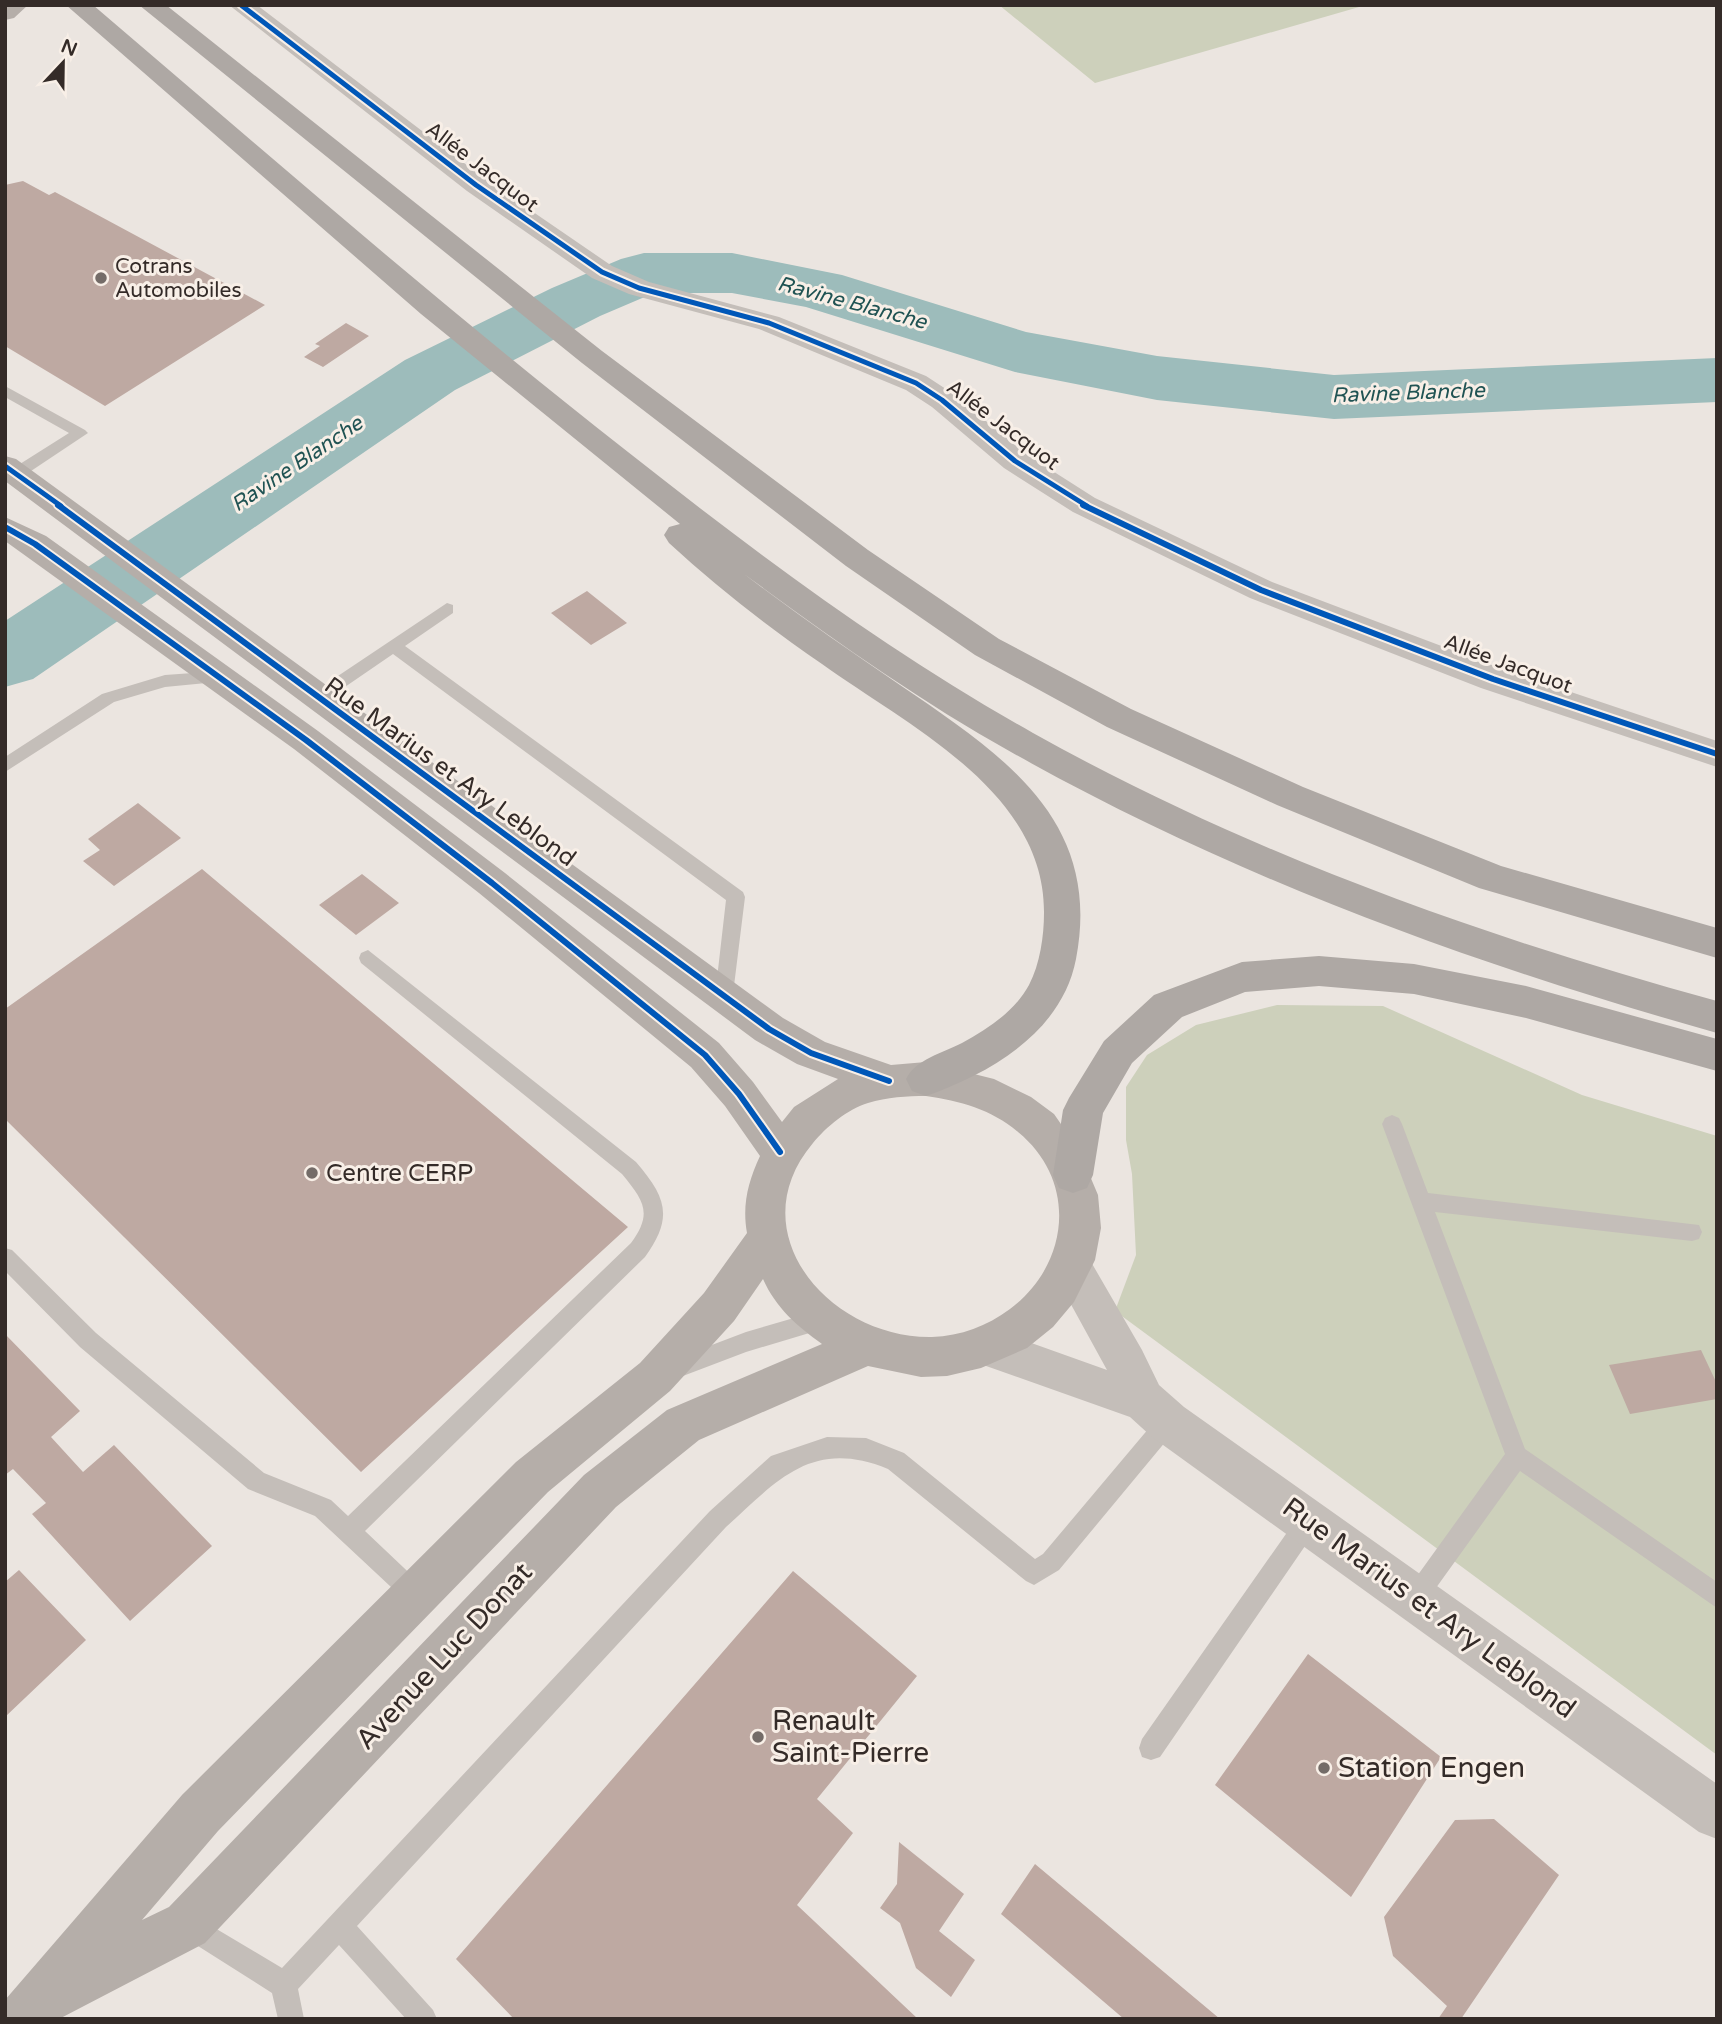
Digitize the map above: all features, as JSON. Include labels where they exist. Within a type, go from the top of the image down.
[{"type":"highway","points":[[78,5],[434,309],[607,452],[808,605],[940,692],[1076,772],[1251,856],[1446,935],[1717,1017]]},
{"type":"highway","points":[[151,5],[592,357],[878,573],[987,647],[1119,718],[1290,796],[1492,878],[1717,943]]},
{"type":"highway","points":[[607,452],[673,528],[723,577],[950,736],[993,771],[1042,831],[1060,875],[1064,914],[1059,952],[1043,995],[1025,1023],[999,1043],[908,1080]]},
{"type":"highway","points":[[1073,1175],[1083,1110],[1118,1052],[1168,1006],[1242,977],[1319,971],[1414,979],[1526,1002],[1717,1055]]},
{"type":"main road","points":[[5,13],[16,5]]},
{"type":"main road","name":"Rue Marius et Ary Leblond","points":[[11,469],[78,521],[201,608],[317,698],[769,1029],[811,1053],[908,1080],[976,1089],[999,1098],[1030,1118],[1056,1144],[1073,1175],[1080,1206],[1079,1237],[1072,1268],[1052,1301],[1023,1327],[987,1347],[947,1356],[919,1356],[864,1347]]},
{"type":"main road","points":[[5,527],[35,544],[221,677],[492,883],[705,1055],[739,1094],[780,1152]]},
{"type":"main road","points":[[864,1347],[818,1321],[784,1284],[766,1240],[765,1200],[768,1180],[780,1152],[807,1119],[846,1094],[908,1080]]},
{"type":"main road","name":"Avenue Luc Donat","points":[[34,2008],[200,1813],[414,1593],[532,1477],[655,1377],[719,1307],[766,1240]]},
{"type":"main road","name":"Avenue Luc Donat","points":[[34,2008],[187,1925],[600,1491],[683,1425],[864,1347]]},
{"type":"street","name":"Allée Jacquot","points":[[241,5],[477,185],[602,272],[639,288],[769,323],[881,366],[942,400],[1015,461],[1084,505],[1261,590],[1493,679],[1717,754]]},
{"type":"street","points":[[1072,1268],[1156,1411]]},
{"type":"street","name":"Rue Marius et Ary Leblond","points":[[987,1347],[1156,1411],[1717,1814]]},
{"type":"lane","points":[[5,391],[80,433],[11,469]]},
{"type":"lane","points":[[317,698],[447,609]]},
{"type":"lane","points":[[393,645],[736,897],[725,996]]},
{"type":"lane","points":[[5,766],[108,698],[165,681],[221,677]]},
{"type":"lane","points":[[348,1532],[638,1250],[654,1231],[656,1214],[645,1187],[629,1168],[369,958]]},
{"type":"lane","points":[[1392,1124],[1517,1456],[1717,1596]]},
{"type":"lane","points":[[1422,1201],[1692,1232]]},
{"type":"lane","points":[[5,1257],[88,1340],[256,1481],[323,1508],[414,1593]]},
{"type":"lane","points":[[655,1377],[746,1342],[818,1321]]},
{"type":"lane","points":[[284,1985],[718,1519],[779,1464],[827,1448],[866,1449],[896,1461],[1034,1573],[1051,1562],[1156,1411]]},
{"type":"lane","points":[[1415,1598],[1517,1456]]},
{"type":"lane","points":[[1151,1748],[1308,1522]]},
{"type":"lane","points":[[187,1925],[284,1985],[290,2019]]},
{"type":"lane","points":[[339,1926],[424,2019]]},
{"type":"green space","points":[[999,5],[1366,5],[1095,83]]},
{"type":"green space","points":[[1277,1005],[1383,1006],[1582,1095],[1717,1136],[1717,1755],[1115,1311],[1136,1255],[1132,1174],[1126,1140],[1126,1087],[1147,1055],[1196,1025]]},
{"type":"building","name":"Cotrans Automobiles","points":[[23,181],[49,195],[55,192],[265,305],[105,406],[5,346],[5,185]]},
{"type":"building","points":[[346,323],[369,336],[323,367],[304,357],[320,346],[315,344]]},
{"type":"building","points":[[587,591],[627,623],[591,645],[551,613]]},
{"type":"building","points":[[138,803],[181,838],[114,886],[83,861],[100,850],[88,839]]},
{"type":"building","name":"Centre CERP","points":[[202,869],[628,1227],[361,1472],[5,1119],[5,1009]]},
{"type":"building","points":[[362,874],[399,903],[356,935],[319,905]]},
{"type":"building","points":[[5,1334],[80,1411],[51,1437],[83,1472],[114,1445],[212,1546],[130,1621],[32,1514],[46,1503],[13,1469],[5,1475]]},
{"type":"building","points":[[1701,1350],[1717,1384],[1717,1399],[1630,1414],[1609,1365]]},
{"type":"building","points":[[19,1570],[86,1640],[5,1717],[5,1582]]},
{"type":"building","name":"Renault Saint-Pierre","points":[[793,1571],[917,1676],[817,1799],[853,1833],[797,1905],[918,2019],[514,2019],[456,1959]]},
{"type":"building","points":[[1308,1654],[1441,1757],[1351,1897],[1215,1785]]},
{"type":"building","points":[[1494,1819],[1559,1875],[1461,2019],[1438,2019],[1447,2006],[1393,1956],[1384,1917],[1455,1820]]},
{"type":"building","points":[[899,1842],[964,1894],[939,1931],[975,1960],[951,1997],[916,1968],[900,1923],[880,1908],[897,1884]]},
{"type":"building","points":[[1035,1864],[1220,2019],[1124,2019],[1001,1914]]},
{"type":"waterway","name":"Ravine Blanche","points":[[5,659],[430,375],[576,302],[644,273],[732,273],[819,289],[1015,351],[1157,378],[1334,397],[1717,380]]},
{"type":"cycle path","points":[[241,5],[476,185],[602,272],[639,288],[769,323],[916,383],[942,400],[1015,461],[1084,505],[1261,590],[1493,679],[1717,754]]},
{"type":"cycle path","points":[[5,466],[201,608],[338,714],[769,1029],[811,1053],[889,1081]]},
{"type":"cycle path","points":[[5,527],[35,544],[306,740],[492,883],[705,1055],[739,1094],[780,1152]]},
{"type":"place","name":"Cotrans Automobiles","points":[[101,278]]},
{"type":"place","name":"Centre CERP","points":[[312,1173]]},
{"type":"place","name":"Renault Saint-Pierre","points":[[758,1737]]},
{"type":"place","name":"Station Engen","points":[[1324,1768]]}]
